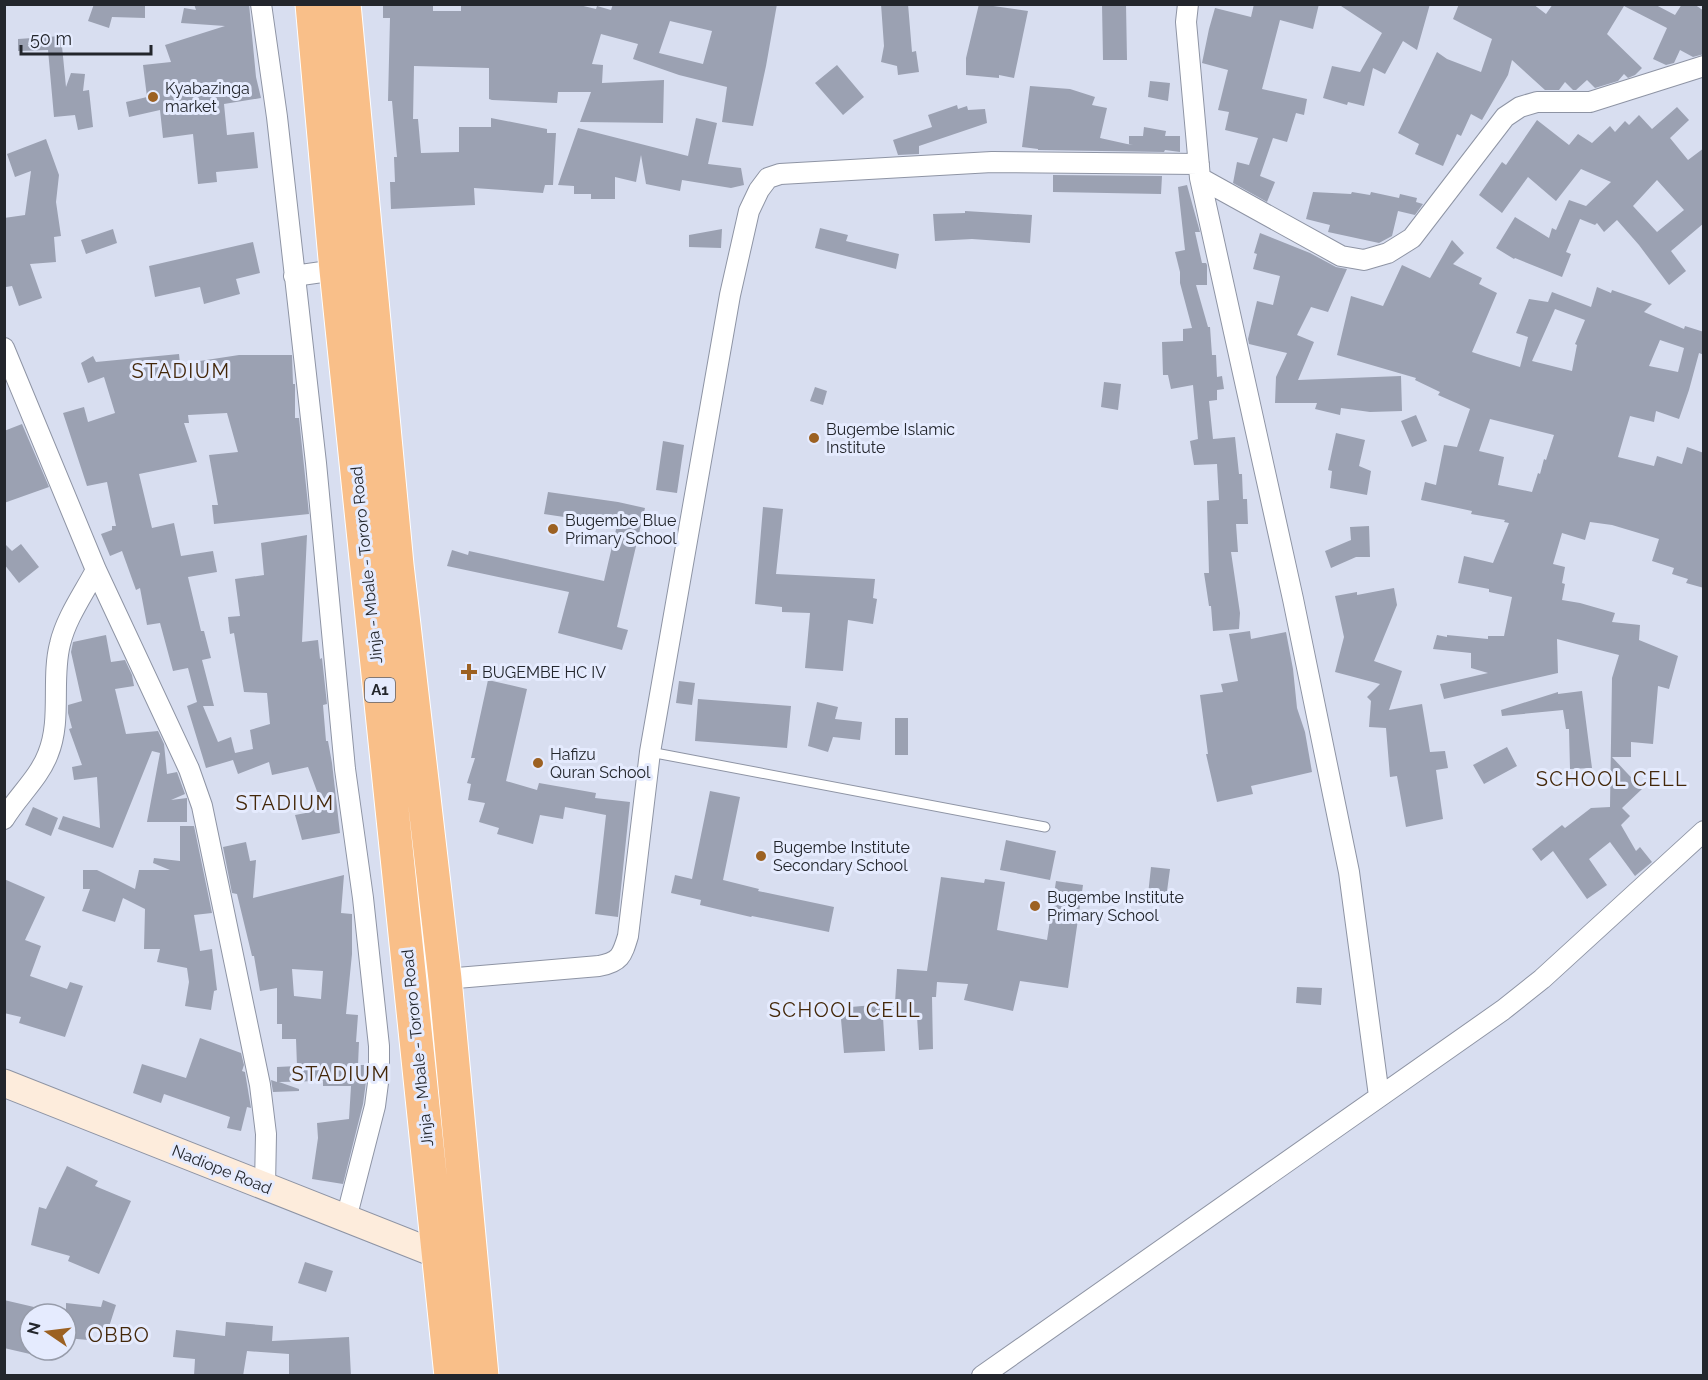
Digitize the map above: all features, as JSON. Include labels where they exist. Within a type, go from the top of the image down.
[{"type":"highway","name":"Jinja - Mbale - Tororo Road","points":[[312,4],[336,270],[451,1376]]},
{"type":"highway","name":"Jinja - Mbale - Tororo Road","points":[[344,4],[397,565],[445,979],[482,1376]]},
{"type":"street","points":[[261,4],[277,117],[316,463],[345,769],[363,898],[379,1046],[379,1075],[375,1106],[346,1219]]},
{"type":"street","points":[[1188,4],[1186,22],[1200,171],[1293,599],[1349,872],[1379,1096]]},
{"type":"street","points":[[445,979],[599,966],[614,963],[623,952],[628,936],[650,752],[730,294],[748,211],[768,178],[780,174],[992,162],[1200,171],[1341,256],[1364,260],[1388,253],[1412,238],[1505,117],[1520,107],[1537,102],[1590,102],[1704,66]]},
{"type":"street","points":[[294,276],[336,270]]},
{"type":"street","points":[[4,348],[96,570],[189,769],[202,806],[260,1085],[266,1134],[265,1186]]},
{"type":"street","points":[[4,819],[38,772],[48,754],[53,735],[59,645],[96,570]]},
{"type":"street","points":[[982,1376],[1503,1010],[1542,979],[1704,831]]},
{"type":"street","name":"Nadiope Road","points":[[4,1083],[439,1255]]},
{"type":"lane","points":[[650,752],[1045,827]]},
{"type":"building","points":[[94,4],[145,4],[145,18],[112,17],[109,28],[88,21]]},
{"type":"building","points":[[194,4],[249,4],[256,77],[261,98],[224,104],[227,135],[254,132],[258,168],[216,172],[217,182],[198,184],[193,134],[163,138],[160,110],[129,117],[126,102],[147,97],[143,65],[171,62],[165,45],[225,26],[181,23],[184,8],[196,10]]},
{"type":"building","points":[[383,4],[433,4],[433,11],[461,11],[461,4],[575,4],[611,10],[613,4],[777,4],[753,126],[722,122],[727,87],[679,75],[633,59],[638,44],[601,34],[592,64],[603,65],[602,83],[664,80],[663,123],[580,122],[591,92],[558,92],[557,103],[492,100],[489,99],[489,68],[414,66],[413,119],[418,119],[421,153],[459,152],[459,127],[491,127],[491,118],[547,129],[547,133],[556,133],[553,185],[545,185],[543,193],[474,188],[475,205],[391,209],[390,182],[395,182],[394,157],[397,157],[392,101],[388,101],[390,18],[383,18]],"holes":[[[670,21],[712,31],[703,64],[659,53]]]},
{"type":"building","points":[[881,4],[908,4],[912,52],[916,51],[919,72],[898,75],[897,66],[881,62],[884,46]]},
{"type":"building","points":[[979,4],[1028,11],[1014,78],[999,75],[999,78],[966,75],[966,58]]},
{"type":"building","points":[[1102,4],[1126,4],[1127,60],[1103,60]]},
{"type":"building","points":[[1254,4],[1319,4],[1313,29],[1280,20],[1262,89],[1307,99],[1304,115],[1296,113],[1287,142],[1273,138],[1260,176],[1275,182],[1267,202],[1233,183],[1237,162],[1249,165],[1258,138],[1225,130],[1229,112],[1218,110],[1228,70],[1202,63],[1215,8],[1251,17]]},
{"type":"building","points":[[1338,4],[1430,4],[1417,50],[1403,41],[1385,74],[1373,68],[1364,106],[1348,102],[1347,105],[1323,98],[1332,66],[1360,72],[1382,33]]},
{"type":"building","points":[[1459,4],[1533,4],[1546,14],[1553,4],[1654,4],[1675,15],[1682,4],[1694,4],[1704,11],[1704,54],[1693,57],[1680,50],[1674,63],[1666,65],[1653,59],[1667,28],[1624,6],[1607,34],[1642,68],[1635,75],[1628,78],[1624,74],[1618,81],[1595,88],[1587,80],[1576,90],[1565,82],[1559,90],[1545,90],[1512,60],[1508,75],[1482,120],[1471,114],[1461,136],[1457,134],[1443,166],[1415,154],[1419,144],[1398,133],[1437,52],[1447,59],[1481,72],[1492,39],[1453,19]]},
{"type":"building","points":[[61,36],[66,87],[71,73],[85,74],[83,91],[89,90],[93,127],[78,130],[75,115],[54,117],[48,50],[18,51],[18,39]]},
{"type":"building","points":[[837,65],[864,97],[843,115],[815,83]]},
{"type":"building","points":[[1150,81],[1170,83],[1168,101],[1148,97]]},
{"type":"building","points":[[1030,86],[1070,89],[1095,97],[1092,105],[1107,108],[1100,138],[1133,145],[1129,144],[1129,136],[1143,136],[1144,127],[1166,131],[1165,136],[1180,136],[1180,152],[1038,150],[1022,147]]},
{"type":"building","points":[[957,105],[958,109],[967,106],[968,110],[985,109],[987,123],[919,146],[919,154],[898,155],[893,140],[932,127],[928,115]]},
{"type":"building","points":[[1677,107],[1689,120],[1670,138],[1688,160],[1704,148],[1704,223],[1671,251],[1686,271],[1669,285],[1617,220],[1604,232],[1597,223],[1595,225],[1580,219],[1566,252],[1571,254],[1562,277],[1514,259],[1496,248],[1515,217],[1549,238],[1552,228],[1556,230],[1569,200],[1586,206],[1611,182],[1581,169],[1556,201],[1528,177],[1502,213],[1479,195],[1502,162],[1506,165],[1537,120],[1569,145],[1578,134],[1592,143],[1610,126],[1615,132],[1625,121],[1629,125],[1639,115],[1652,129]],"holes":[[[1657,180],[1684,210],[1657,232],[1633,206]]]},
{"type":"building","points":[[696,118],[717,123],[708,164],[741,168],[744,185],[731,188],[682,180],[680,191],[646,184],[641,155],[636,182],[615,177],[615,199],[591,199],[591,194],[574,194],[574,186],[558,185],[578,128],[688,156]]},
{"type":"building","points":[[46,139],[59,175],[56,202],[61,236],[54,237],[56,262],[30,264],[42,298],[19,306],[12,286],[6,287],[4,218],[25,215],[31,171],[15,177],[7,154]]},
{"type":"building","points":[[1053,175],[1162,176],[1161,194],[1053,192]]},
{"type":"building","points":[[1187,185],[1200,232],[1195,232],[1202,263],[1207,265],[1207,285],[1196,285],[1208,327],[1210,327],[1212,355],[1216,355],[1217,377],[1222,376],[1224,389],[1217,390],[1217,400],[1209,401],[1213,439],[1235,437],[1239,474],[1242,474],[1243,499],[1247,499],[1248,524],[1236,524],[1238,552],[1231,552],[1240,613],[1239,629],[1213,631],[1211,606],[1209,606],[1204,573],[1209,573],[1207,501],[1219,500],[1217,464],[1194,465],[1190,441],[1198,439],[1193,385],[1171,389],[1168,375],[1163,375],[1162,342],[1183,341],[1183,329],[1192,328],[1180,283],[1175,252],[1185,250],[1178,187]]},
{"type":"building","points":[[1313,192],[1351,194],[1352,192],[1370,195],[1371,192],[1399,198],[1400,194],[1417,198],[1416,202],[1423,204],[1415,215],[1398,211],[1392,236],[1379,243],[1328,232],[1330,225],[1306,219]]},
{"type":"building","points":[[965,211],[1032,215],[1030,243],[972,239],[935,241],[933,214],[965,213]]},
{"type":"building","points":[[820,228],[848,235],[846,241],[899,254],[896,269],[815,248]]},
{"type":"building","points":[[113,229],[117,243],[86,254],[81,240]]},
{"type":"building","points":[[722,229],[721,248],[689,247],[689,235]]},
{"type":"building","points":[[1260,233],[1310,253],[1336,267],[1347,269],[1328,312],[1311,307],[1297,335],[1314,342],[1298,380],[1401,376],[1402,411],[1370,412],[1341,408],[1340,415],[1315,409],[1317,403],[1275,403],[1276,377],[1287,353],[1249,344],[1248,339],[1257,301],[1273,305],[1280,276],[1253,269],[1257,254],[1254,253]]},
{"type":"building","points":[[1452,240],[1464,253],[1453,264],[1482,278],[1479,284],[1497,293],[1472,352],[1520,367],[1528,337],[1516,333],[1529,299],[1548,302],[1552,292],[1591,307],[1597,287],[1611,293],[1612,290],[1652,304],[1644,312],[1684,329],[1685,326],[1704,332],[1704,355],[1699,353],[1679,419],[1656,411],[1654,422],[1630,416],[1618,457],[1654,466],[1657,456],[1682,464],[1687,447],[1704,453],[1704,588],[1686,583],[1688,579],[1672,574],[1674,568],[1652,561],[1659,539],[1612,525],[1590,522],[1585,540],[1562,533],[1553,564],[1565,567],[1562,600],[1615,613],[1612,622],[1640,625],[1639,640],[1678,656],[1669,689],[1658,686],[1653,744],[1631,742],[1631,757],[1612,757],[1642,789],[1622,808],[1630,816],[1621,825],[1636,851],[1640,847],[1652,862],[1635,876],[1610,842],[1589,859],[1607,885],[1587,899],[1553,851],[1541,861],[1532,849],[1562,825],[1565,828],[1591,808],[1610,807],[1612,678],[1619,655],[1557,639],[1558,673],[1444,699],[1440,684],[1488,673],[1471,668],[1471,653],[1433,649],[1437,635],[1488,639],[1488,636],[1504,636],[1512,597],[1489,592],[1489,589],[1458,583],[1464,556],[1493,563],[1509,523],[1504,522],[1505,520],[1471,514],[1472,511],[1421,500],[1425,482],[1436,485],[1444,445],[1457,447],[1470,409],[1438,395],[1440,392],[1415,380],[1416,378],[1337,355],[1351,296],[1383,306],[1402,265],[1430,278]],"holes":[[[1555,309],[1585,320],[1575,344],[1577,345],[1572,371],[1532,361]],[[1660,340],[1684,348],[1678,372],[1649,366]],[[1490,419],[1554,435],[1532,492],[1498,485],[1504,457],[1479,451]]]},
{"type":"building","points":[[253,242],[260,273],[236,279],[240,294],[204,304],[200,287],[155,297],[149,266]]},
{"type":"building","points":[[179,354],[180,364],[239,355],[292,355],[295,418],[299,418],[309,514],[214,524],[212,505],[218,505],[209,455],[238,452],[227,413],[188,415],[189,423],[184,423],[197,462],[139,474],[152,528],[174,523],[181,556],[213,551],[217,572],[188,577],[201,631],[204,631],[211,658],[202,660],[214,706],[203,706],[218,742],[231,737],[235,753],[253,749],[250,730],[270,724],[267,693],[244,692],[234,633],[230,634],[228,617],[240,616],[235,579],[264,575],[261,543],[307,535],[302,642],[318,640],[320,659],[322,658],[327,704],[323,705],[326,741],[328,741],[332,763],[340,833],[302,840],[295,815],[311,812],[309,795],[318,794],[308,767],[272,775],[269,762],[238,774],[233,760],[206,768],[187,706],[197,702],[188,668],[173,671],[160,623],[147,625],[140,588],[136,590],[122,551],[110,556],[101,534],[112,530],[112,526],[116,526],[107,482],[87,486],[63,413],[84,407],[88,422],[115,413],[104,377],[88,383],[81,363],[93,356],[96,362]]},
{"type":"building","points":[[1104,382],[1121,384],[1118,410],[1101,407]]},
{"type":"building","points":[[815,387],[827,391],[823,405],[810,401]]},
{"type":"building","points":[[1416,415],[1427,441],[1412,447],[1401,421]]},
{"type":"building","points":[[22,424],[49,487],[4,503],[4,431]]},
{"type":"building","points":[[1336,433],[1365,440],[1359,466],[1371,471],[1367,495],[1330,488],[1332,471],[1328,470]]},
{"type":"building","points":[[663,441],[684,445],[677,493],[656,490]]},
{"type":"building","points":[[548,492],[645,508],[617,627],[628,630],[622,650],[558,633],[569,592],[447,566],[452,550],[468,555],[469,551],[604,581],[617,525],[544,514]]},
{"type":"building","points":[[763,507],[783,509],[776,574],[875,579],[873,598],[877,599],[873,624],[848,620],[843,671],[805,668],[810,613],[782,612],[782,607],[755,604]]},
{"type":"building","points":[[1369,526],[1370,557],[1356,557],[1331,568],[1325,551],[1351,540],[1350,527]]},
{"type":"building","points":[[4,543],[12,551],[21,544],[39,567],[19,583],[4,564]]},
{"type":"building","points":[[1394,588],[1397,605],[1374,661],[1402,671],[1389,710],[1422,704],[1430,752],[1445,751],[1448,768],[1436,770],[1443,819],[1406,827],[1397,776],[1390,777],[1386,728],[1369,727],[1371,701],[1367,697],[1380,684],[1335,672],[1344,637],[1335,596],[1357,592],[1357,595]]},
{"type":"building","points":[[1250,631],[1251,639],[1286,632],[1297,708],[1305,732],[1312,772],[1251,786],[1253,794],[1217,802],[1206,754],[1208,754],[1200,695],[1223,692],[1221,684],[1238,681],[1229,634]]},
{"type":"building","points":[[106,635],[111,662],[125,660],[132,675],[134,686],[115,689],[126,734],[158,731],[164,744],[167,774],[177,772],[185,794],[171,800],[187,798],[187,822],[147,822],[160,753],[152,751],[113,848],[58,829],[63,816],[100,828],[97,777],[74,780],[72,767],[82,765],[69,729],[72,728],[68,705],[82,701],[71,652],[73,642]]},
{"type":"building","points":[[488,680],[527,689],[506,781],[537,790],[539,783],[596,793],[595,798],[630,802],[618,917],[595,914],[606,815],[565,807],[563,819],[540,815],[533,844],[497,834],[499,828],[479,822],[485,803],[468,800],[471,784],[467,783],[475,758],[471,758]]},
{"type":"building","points":[[679,681],[695,683],[692,705],[676,703]]},
{"type":"building","points":[[1582,691],[1592,768],[1570,769],[1569,729],[1566,729],[1563,710],[1502,716],[1501,710],[1558,692],[1558,694]]},
{"type":"building","points":[[698,699],[791,706],[787,748],[695,741]]},
{"type":"building","points":[[817,702],[838,707],[835,719],[862,722],[860,740],[833,737],[828,752],[808,746]]},
{"type":"building","points":[[895,718],[908,718],[908,755],[895,755]]},
{"type":"building","points":[[1507,747],[1517,766],[1484,784],[1473,765]]},
{"type":"building","points":[[710,791],[740,797],[723,880],[759,889],[758,891],[834,907],[829,932],[700,905],[701,900],[671,893],[675,875],[692,879]]},
{"type":"building","points":[[33,807],[58,818],[51,836],[25,825]]},
{"type":"building","points":[[180,826],[194,826],[212,913],[194,915],[200,951],[212,949],[217,990],[214,991],[211,1010],[185,1006],[189,982],[187,968],[157,962],[160,949],[144,949],[145,909],[123,898],[115,922],[82,911],[90,889],[83,889],[83,870],[97,870],[135,889],[139,870],[170,870],[153,863],[154,858],[180,861]]},
{"type":"building","points":[[1006,840],[1056,851],[1050,880],[1000,870]]},
{"type":"building","points":[[246,842],[250,861],[256,860],[253,898],[344,875],[341,913],[352,914],[352,954],[346,1014],[358,1015],[356,1042],[359,1042],[358,1065],[367,1065],[367,1074],[363,1104],[343,1184],[312,1179],[318,1138],[317,1123],[349,1119],[351,1086],[323,1086],[323,1081],[279,1082],[299,1089],[299,1091],[273,1092],[271,1080],[277,1082],[277,1067],[297,1066],[296,1039],[282,1039],[282,1024],[277,1024],[277,988],[260,991],[254,956],[252,956],[237,894],[232,893],[223,847]],"holes":[[[292,969],[323,971],[321,999],[294,996]]]},
{"type":"building","points":[[1151,867],[1170,869],[1165,906],[1147,904]]},
{"type":"building","points":[[941,877],[984,883],[985,879],[1005,882],[997,930],[1047,940],[1056,881],[1083,885],[1068,988],[1020,981],[1013,1011],[964,1000],[968,984],[937,982],[936,997],[932,997],[933,1049],[919,1050],[917,1016],[883,1017],[885,1051],[844,1053],[840,1008],[895,1003],[897,969],[927,971]]},
{"type":"building","points":[[4,879],[45,897],[25,940],[41,946],[30,976],[67,989],[70,982],[83,986],[65,1037],[19,1023],[21,1017],[4,1013]]},
{"type":"building","points":[[1297,987],[1322,988],[1321,1005],[1296,1003]]},
{"type":"building","points":[[200,1038],[241,1053],[244,1065],[242,1071],[245,1072],[251,1108],[247,1107],[241,1131],[227,1128],[230,1117],[164,1094],[161,1103],[133,1093],[142,1064],[186,1078]]},
{"type":"building","points":[[67,1166],[98,1181],[95,1186],[131,1201],[99,1274],[68,1261],[70,1256],[31,1245],[39,1207],[46,1209]]},
{"type":"building","points":[[305,1262],[333,1271],[326,1292],[298,1283]]},
{"type":"building","points":[[4,1300],[18,1303],[18,1351],[4,1348]]},
{"type":"building","points":[[103,1300],[116,1305],[107,1333],[89,1327],[88,1340],[78,1339],[78,1304],[101,1307]]},
{"type":"building","points":[[226,1322],[273,1326],[272,1341],[349,1337],[351,1376],[289,1376],[289,1354],[247,1351],[243,1376],[194,1376],[195,1359],[173,1357],[176,1330],[225,1336]]},
{"type":"place","name":"Kyabazinga market","points":[[153,97]]},
{"type":"place","name":"Bugembe Islamic Institute","points":[[814,438]]},
{"type":"place","name":"Bugembe Blue Primary School","points":[[553,529]]},
{"type":"place","name":"BUGEMBE HC IV","points":[[469,672]]},
{"type":"place","name":"Hafizu Quran School","points":[[538,763]]},
{"type":"place","name":"Bugembe Institute Secondary School","points":[[761,856]]},
{"type":"place","name":"Bugembe Institute Primary School","points":[[1035,906]]},
{"type":"district","name":"STADIUM","points":[[181,371]]},
{"type":"district","name":"SCHOOL CELL","points":[[1612,779]]},
{"type":"district","name":"STADIUM","points":[[285,803]]},
{"type":"district","name":"SCHOOL CELL","points":[[845,1010]]},
{"type":"district","name":"STADIUM","points":[[341,1074]]},
{"type":"district","name":"OBBO","points":[[119,1335]]}]
